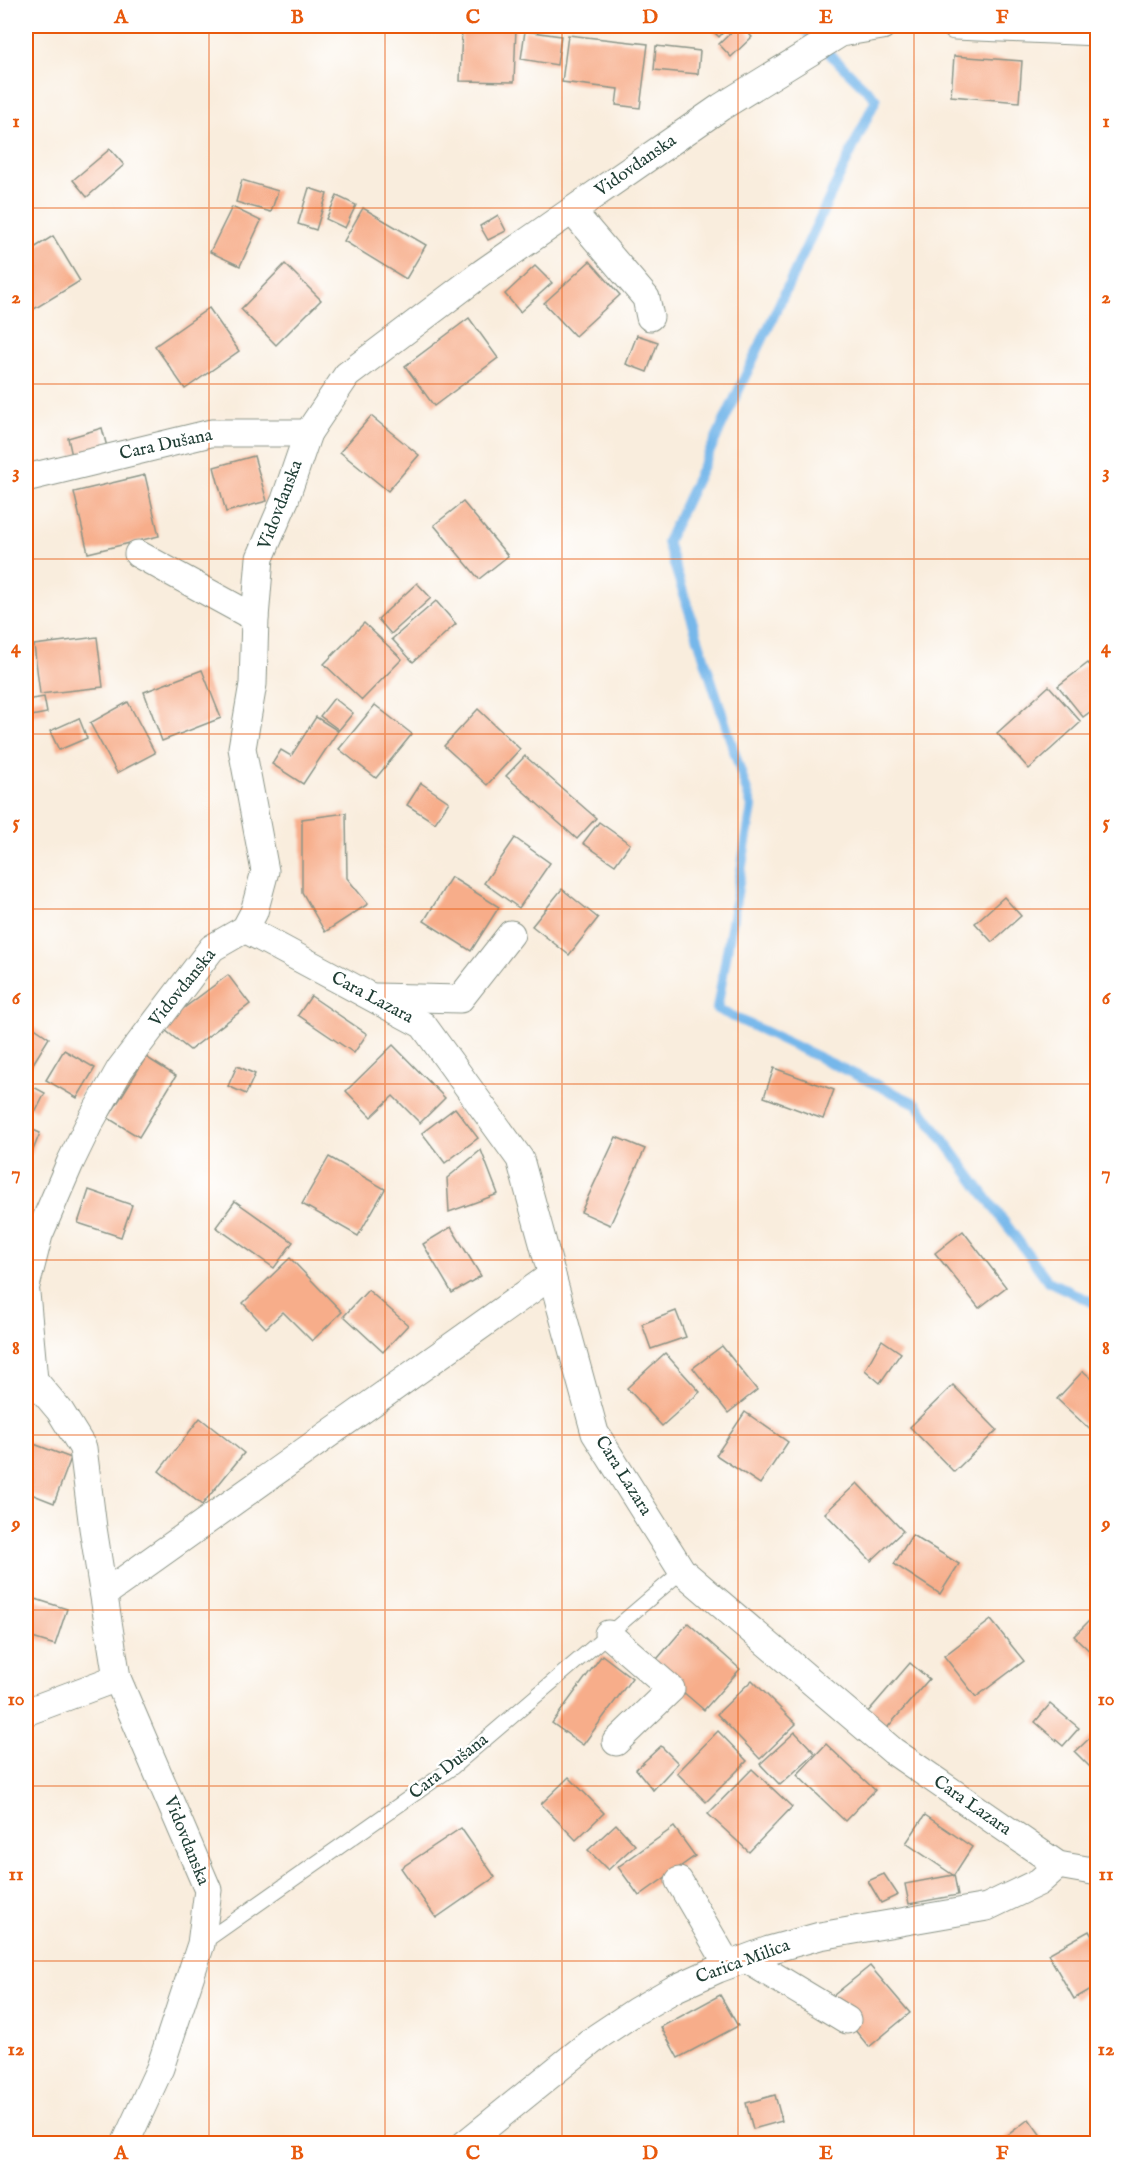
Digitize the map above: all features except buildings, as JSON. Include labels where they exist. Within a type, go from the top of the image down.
[{"type":"street","name":"Vidovdanska","points":[[26,1286],[30,1247],[39,1235],[70,1163],[120,1070],[212,948],[245,930],[254,912],[265,871],[242,748],[254,684],[255,618],[260,558],[285,500],[308,433],[346,375],[473,280],[721,107],[841,33],[877,26]]},
{"type":"street","points":[[955,26],[1098,32]]},
{"type":"street","points":[[572,210],[646,298],[650,317]]},
{"type":"street","name":"Cara Dušana","points":[[26,478],[211,433],[308,433]]},
{"type":"street","points":[[138,554],[255,618]]},
{"type":"street","name":"Cara Lazara","points":[[245,930],[423,1025],[520,1159],[595,1432],[682,1570],[893,1751],[1058,1865],[1098,1872]]},
{"type":"street","points":[[369,996],[460,999],[511,934]]},
{"type":"street","points":[[104,1594],[552,1275]]},
{"type":"street","name":"Vidovdanska","points":[[26,1293],[30,1380],[60,1411],[83,1448],[93,1528],[117,1678],[208,1890],[201,1944],[160,2068],[125,2144]]},
{"type":"street","points":[[608,1634],[671,1689],[616,1742]]},
{"type":"street","points":[[26,1713],[117,1678]]},
{"type":"street","name":"Carica Milica","points":[[465,2144],[597,2037],[636,2011],[676,1989],[737,1962],[820,1936],[987,1907],[1039,1882],[1058,1865]]},
{"type":"street","points":[[679,1881],[737,1962],[847,2020]]},
{"type":"lane","name":"Cara Dušana","points":[[201,1944],[453,1767],[682,1570]]},
{"type":"waterway","points":[[801,26],[876,99],[667,542],[752,807],[717,1009],[917,1104],[1048,1281],[1098,1305]]}]
